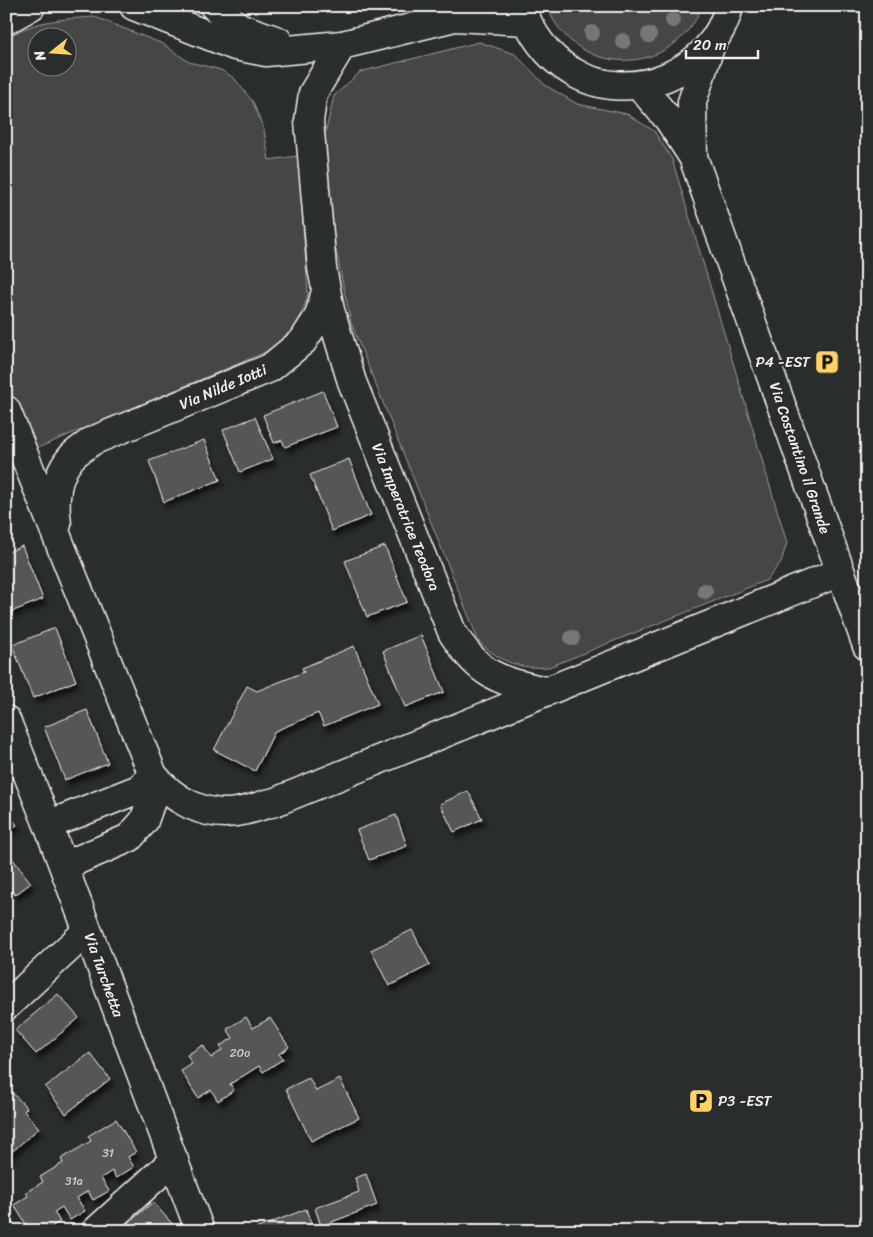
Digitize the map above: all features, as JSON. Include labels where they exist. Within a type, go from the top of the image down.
[{"type":"street","points":[[6,20],[31,6]]},
{"type":"street","points":[[134,6],[235,46],[266,52],[342,45],[463,11],[523,13],[544,50],[571,72],[604,84],[639,85],[666,78],[691,64],[712,44],[727,18],[729,6]]},
{"type":"street","points":[[214,6],[240,27],[296,48]]},
{"type":"street","name":"Via Costantino il Grande","points":[[693,157],[692,102],[712,44]]},
{"type":"street","name":"Via Nilde Iotti","points":[[58,540],[54,502],[60,477],[70,458],[92,441],[270,368],[303,341],[320,316],[326,291],[322,268],[309,121],[313,93],[342,45]]},
{"type":"street","name":"Via Costantino il Grande","points":[[639,85],[669,120],[693,157],[867,646]]},
{"type":"street","name":"Via Imperatrice Teodora","points":[[326,291],[352,382],[452,632],[468,657],[484,671],[506,682],[544,691]]},
{"type":"street","points":[[6,410],[158,781],[190,805],[212,812],[237,812],[275,802],[840,572]]},
{"type":"street","name":"Via Turchetta","points":[[6,720],[64,866],[200,1231]]},
{"type":"street","points":[[48,825],[158,781]]},
{"type":"street","points":[[64,866],[129,838],[144,821],[158,781]]},
{"type":"street","points":[[6,1006],[88,931]]},
{"type":"street","points":[[96,1231],[174,1160]]},
{"type":"shaded area","points":[[547,6],[702,6],[689,30],[670,47],[648,57],[624,60],[601,57],[579,47],[560,30]]},
{"type":"shaded area","points":[[95,17],[163,44],[189,62],[221,70],[234,78],[253,102],[264,130],[269,160],[298,156],[308,294],[296,325],[273,349],[35,449],[6,379],[6,39],[16,33],[37,24]]},
{"type":"shaded area","points":[[479,42],[515,54],[545,85],[577,104],[627,114],[654,131],[672,159],[787,543],[781,562],[767,580],[549,667],[528,667],[511,663],[496,655],[479,642],[351,323],[335,246],[325,134],[334,96],[360,72]]},
{"type":"building","points":[[323,391],[337,427],[285,447],[282,440],[274,443],[263,415]]},
{"type":"building","points":[[255,417],[273,459],[240,472],[223,430]]},
{"type":"building","points":[[204,440],[220,480],[164,502],[149,461]]},
{"type":"building","points":[[349,459],[371,515],[332,531],[310,475]]},
{"type":"building","points":[[22,546],[43,599],[6,614],[6,553]]},
{"type":"building","points":[[385,546],[407,602],[367,617],[345,561]]},
{"type":"building","points":[[55,628],[76,681],[33,698],[12,645]]},
{"type":"building","points":[[421,635],[444,692],[405,707],[383,651]]},
{"type":"building","points":[[354,646],[378,704],[324,726],[318,713],[275,731],[255,771],[214,750],[247,686],[257,691],[304,672],[302,668]]},
{"type":"building","points":[[87,710],[108,763],[65,780],[44,727]]},
{"type":"building","points":[[468,791],[482,819],[454,832],[440,804]]},
{"type":"building","points":[[6,811],[17,825],[6,833]]},
{"type":"building","points":[[396,815],[407,846],[369,860],[357,830]]},
{"type":"building","points":[[6,850],[31,883],[15,895],[6,882]]},
{"type":"building","points":[[412,930],[430,965],[389,986],[371,950]]},
{"type":"building","points":[[58,994],[79,1018],[36,1054],[15,1030]]},
{"type":"building","points":[[246,1017],[253,1028],[270,1018],[289,1047],[279,1054],[283,1059],[263,1072],[259,1066],[230,1084],[234,1090],[218,1101],[211,1090],[198,1098],[181,1071],[192,1064],[187,1055],[203,1045],[211,1058],[222,1050],[220,1046],[233,1038],[227,1029]]},
{"type":"building","points":[[90,1053],[110,1079],[66,1114],[45,1087]]},
{"type":"building","points":[[309,1078],[316,1091],[340,1079],[359,1118],[311,1141],[286,1089]]},
{"type":"building","points":[[8,1088],[27,1108],[24,1111],[39,1128],[6,1157],[6,1090]]},
{"type":"building","points":[[116,1119],[136,1152],[128,1157],[134,1167],[116,1178],[112,1171],[101,1178],[109,1191],[93,1200],[88,1191],[77,1198],[85,1211],[70,1220],[62,1207],[54,1212],[60,1222],[52,1226],[55,1231],[30,1231],[14,1205],[28,1196],[26,1192],[43,1182],[40,1177],[63,1163],[61,1159],[91,1141],[88,1136]]},
{"type":"building","points":[[366,1174],[377,1205],[321,1226],[315,1208],[359,1192],[355,1178]]},
{"type":"building","points":[[153,1202],[175,1227],[170,1231],[119,1231]]},
{"type":"building","points":[[306,1209],[314,1231],[256,1231],[255,1229]]},
{"type":"place","name":"P4 -EST","points":[[827,362]]},
{"type":"place","name":"P3 -EST","points":[[701,1101]]}]
